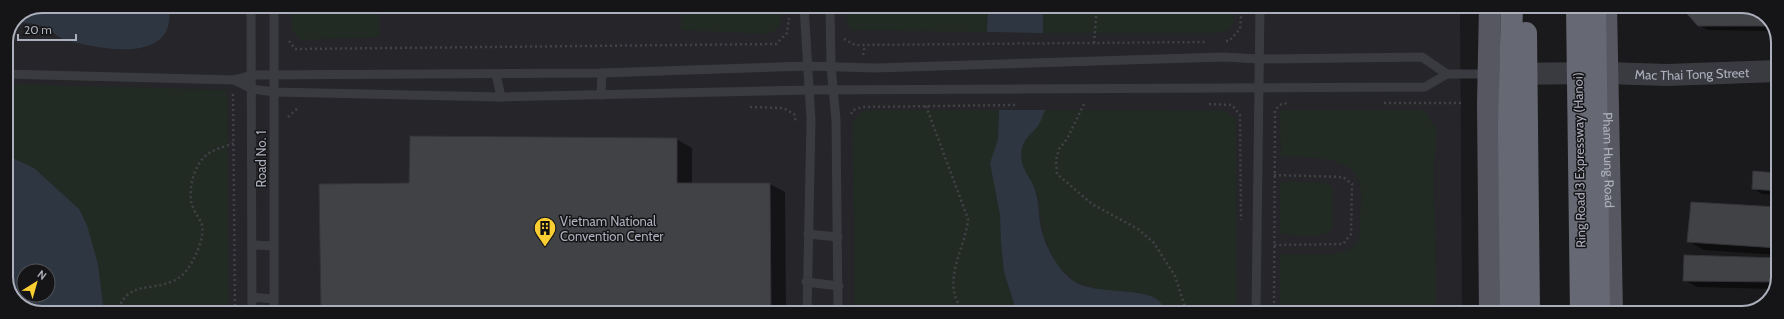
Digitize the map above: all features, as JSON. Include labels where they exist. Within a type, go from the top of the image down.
[{"type":"highway","points":[[1511,306],[1509,126],[1512,13]]},
{"type":"highway","points":[[1526,13],[1529,306]]},
{"type":"highway","name":"Ring Road 3 Expressway (Hanoi)","points":[[1578,13],[1581,306]]},
{"type":"highway","points":[[1596,13],[1599,306]]},
{"type":"main road","points":[[1490,13],[1490,306]]},
{"type":"main road","name":"Pham Hung Road","points":[[1606,13],[1612,306]]},
{"type":"street","name":"Mac Thai Tong Street","points":[[1489,74],[1606,73],[1667,75],[1771,71]]},
{"type":"lane","name":"Road No. 1","points":[[251,13],[252,306]]},
{"type":"lane","name":"Road No. 1","points":[[274,13],[274,306]]},
{"type":"lane","points":[[804,13],[812,120],[806,282],[807,306]]},
{"type":"lane","points":[[830,13],[832,91],[836,120],[838,306]]},
{"type":"lane","points":[[1256,306],[1260,13]]},
{"type":"lane","points":[[13,74],[234,80],[252,75],[602,73],[808,66],[875,68],[1222,57],[1422,57],[1447,74]]},
{"type":"lane","points":[[601,95],[602,73]]},
{"type":"lane","points":[[496,74],[501,97]]},
{"type":"lane","points":[[234,80],[252,89],[274,92],[501,97],[810,90],[1425,87],[1447,74],[1489,74]]},
{"type":"lane","points":[[808,234],[838,237]]},
{"type":"lane","points":[[252,245],[274,246]]},
{"type":"lane","points":[[806,282],[838,286]]},
{"type":"lane","points":[[252,297],[274,299]]},
{"type":"path","points":[[285,36],[295,49],[776,44],[787,33],[789,13]]},
{"type":"path","points":[[1094,43],[1096,13]]},
{"type":"path","points":[[1221,41],[1229,41],[1240,30],[1241,13]]},
{"type":"path","points":[[841,33],[842,38],[855,45],[1213,42]]},
{"type":"path","points":[[234,80],[235,306]]},
{"type":"path","points":[[1274,306],[1275,111],[1280,105],[1290,102]]},
{"type":"path","points":[[1378,103],[1463,103]]},
{"type":"path","points":[[1076,104],[1092,104]]},
{"type":"path","points":[[1084,104],[1067,139],[1059,149],[1056,160],[1057,174],[1092,204],[1138,229],[1154,243],[1175,276],[1185,306]]},
{"type":"path","points":[[1205,104],[1232,105],[1240,115],[1241,226]]},
{"type":"path","points":[[848,120],[853,110],[863,107],[1021,105]]},
{"type":"path","points":[[926,106],[968,219],[967,231],[953,281],[955,297],[960,306]]},
{"type":"path","points":[[287,119],[298,107],[306,107]]},
{"type":"path","points":[[742,107],[782,108],[794,114],[797,127]]},
{"type":"path","points":[[119,306],[133,289],[174,281],[186,272],[191,265],[201,240],[202,224],[194,210],[191,200],[195,171],[202,160],[211,152],[234,143]]},
{"type":"path","points":[[1274,245],[1343,244],[1351,234],[1352,184],[1343,177],[1275,175]]},
{"type":"shaded area","name":"Vietnam National Convention Center","points":[[42,13],[1460,13],[1462,306],[38,306],[29,303],[56,303],[56,263],[16,263],[16,290],[13,279],[13,42],[15,31],[26,18],[31,15]]},
{"type":"shaded area","points":[[42,13],[169,13],[169,19],[164,34],[154,43],[141,48],[125,49],[92,46],[66,40],[45,27],[21,23],[31,15]]},
{"type":"shaded area","points":[[291,13],[379,13],[379,37],[300,40],[292,31]]},
{"type":"shaded area","points":[[681,13],[782,13],[779,26],[769,34],[681,30]]},
{"type":"shaded area","points":[[847,13],[988,13],[987,32],[852,30],[847,25]]},
{"type":"shaded area","points":[[988,13],[1043,13],[1043,33],[987,32]]},
{"type":"shaded area","points":[[1043,13],[1234,13],[1234,22],[1227,31],[1215,33],[1043,33]]},
{"type":"shaded area","points":[[13,84],[227,90],[229,306],[103,306],[98,264],[87,225],[79,209],[34,168],[13,158]]},
{"type":"shaded area","points":[[999,110],[998,139],[990,163],[1000,215],[1004,272],[1015,306],[854,306],[853,121],[863,111]]},
{"type":"shaded area","points":[[999,110],[1045,110],[1039,124],[1024,142],[1021,156],[1024,167],[1036,193],[1041,230],[1051,254],[1060,268],[1075,282],[1084,286],[1150,296],[1159,301],[1162,306],[1015,306],[1004,272],[1000,215],[990,163],[998,139]]},
{"type":"shaded area","points":[[1045,110],[1227,111],[1236,120],[1237,306],[1161,306],[1158,300],[1129,292],[1106,291],[1075,282],[1056,264],[1043,235],[1037,194],[1034,186],[1025,175],[1021,160],[1022,147],[1029,135],[1038,125]]},
{"type":"shaded area","points":[[1280,110],[1425,110],[1437,131],[1434,163],[1436,306],[1280,306],[1280,254],[1327,254],[1345,251],[1352,248],[1357,242],[1359,235],[1361,197],[1361,189],[1357,177],[1350,169],[1341,163],[1317,158],[1281,157]]},
{"type":"shaded area","points":[[13,158],[34,168],[79,209],[87,225],[98,264],[103,306],[38,306],[29,303],[56,303],[56,263],[16,263],[16,290],[15,288],[13,279]]},
{"type":"shaded area","points":[[1284,181],[1326,183],[1333,187],[1333,229],[1321,235],[1314,236],[1280,234],[1280,183]]},
{"type":"building","points":[[1686,13],[1746,13],[1761,20],[1766,26],[1698,26]]},
{"type":"building","name":"Vietnam National Convention Center","points":[[410,136],[677,138],[677,183],[770,183],[771,306],[321,306],[319,184],[409,183]]},
{"type":"building","points":[[1753,171],[1771,172],[1771,190],[1752,189]]},
{"type":"building","points":[[1691,202],[1771,207],[1771,248],[1687,242]]},
{"type":"building","points":[[1684,255],[1771,258],[1771,282],[1683,281]]},
{"type":"place","name":"Vietnam National Convention Center","points":[[545,248]]}]
